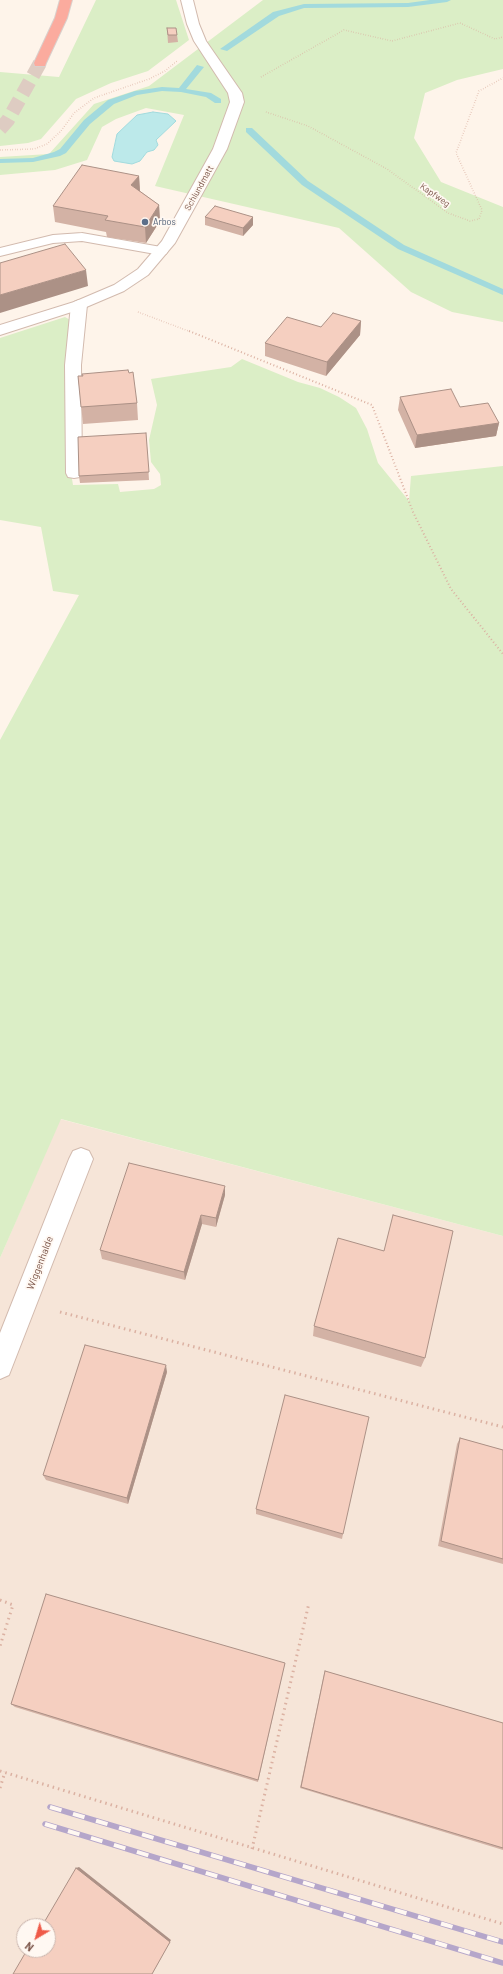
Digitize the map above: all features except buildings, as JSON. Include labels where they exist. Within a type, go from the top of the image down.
[{"type":"highway","points":[[40,63],[61,18],[66,0]]},
{"type":"street","points":[[187,0],[193,24],[200,41],[236,97]]},
{"type":"street","name":"Schlundmatt","points":[[0,330],[101,297],[131,281],[143,272],[172,236],[216,155],[236,97]]},
{"type":"street","points":[[0,252],[53,239],[82,237],[161,251]]},
{"type":"street","points":[[74,473],[73,365],[79,305]]},
{"type":"street","name":"Wiggenhalde","points":[[0,1366],[81,1159]]},
{"type":"path","points":[[236,97],[344,30],[392,40],[460,23],[496,39],[503,37]]},
{"type":"path","points":[[0,150],[34,149],[47,144],[61,131],[74,113],[94,98],[149,79],[165,71],[200,41]]},
{"type":"path","name":"Kapfweg","points":[[236,97],[308,126],[387,169],[448,213],[470,221],[479,219],[482,210],[456,153],[479,91],[503,78]]},
{"type":"path","points":[[101,297],[239,350],[372,405],[413,512],[451,589],[503,654]]},
{"type":"path","points":[[25,1303],[503,1427]]},
{"type":"path","points":[[0,1600],[14,1605],[0,1646]]},
{"type":"path","points":[[252,1849],[309,1603]]},
{"type":"path","points":[[0,1771],[252,1849],[503,1924]]},
{"type":"path","points":[[0,1788],[5,1772]]},
{"type":"shaded area","points":[[60,1119],[503,1236],[503,1974],[0,1974],[0,1258]]},
{"type":"green space","points":[[96,0],[176,0],[189,40],[148,71],[111,83],[76,99],[41,139],[28,143],[0,146],[0,72],[59,77]]},
{"type":"green space","points":[[263,0],[503,0],[503,69],[457,80],[425,93],[414,138],[441,182],[503,207],[503,322],[452,312],[411,292],[339,228],[155,186],[184,115],[146,108],[116,119],[102,127],[87,160],[55,170],[0,175],[0,157],[49,154],[94,104],[149,86]]},
{"type":"green space","points":[[65,317],[72,321],[68,337],[68,350],[69,461],[73,485],[118,484],[120,492],[154,489],[161,485],[160,474],[151,462],[149,440],[157,405],[151,379],[231,367],[242,359],[298,382],[320,388],[339,397],[356,408],[367,429],[378,463],[409,501],[411,476],[503,466],[503,1236],[61,1119],[0,1258],[0,740],[79,595],[53,591],[41,527],[0,520],[0,338]]},
{"type":"water","points":[[153,112],[168,114],[176,121],[156,140],[158,145],[154,150],[147,152],[140,161],[132,164],[114,161],[112,157],[117,134],[137,115]]},
{"type":"waterway","points":[[224,49],[276,14],[304,6],[408,5],[447,0]]},
{"type":"waterway","points":[[181,90],[200,67]]},
{"type":"waterway","points":[[0,161],[33,160],[63,151],[87,122],[111,102],[135,93],[162,89],[181,90]]},
{"type":"waterway","points":[[181,90],[208,95],[218,101]]},
{"type":"waterway","points":[[249,130],[305,183],[401,247],[503,292]]},
{"type":"tunnel","points":[[0,129],[8,120],[40,63]]},
{"type":"railway","points":[[50,1807],[503,1942]]},
{"type":"railway","points":[[45,1824],[503,1963]]},
{"type":"place","name":"Arbos","points":[[145,222]]}]
